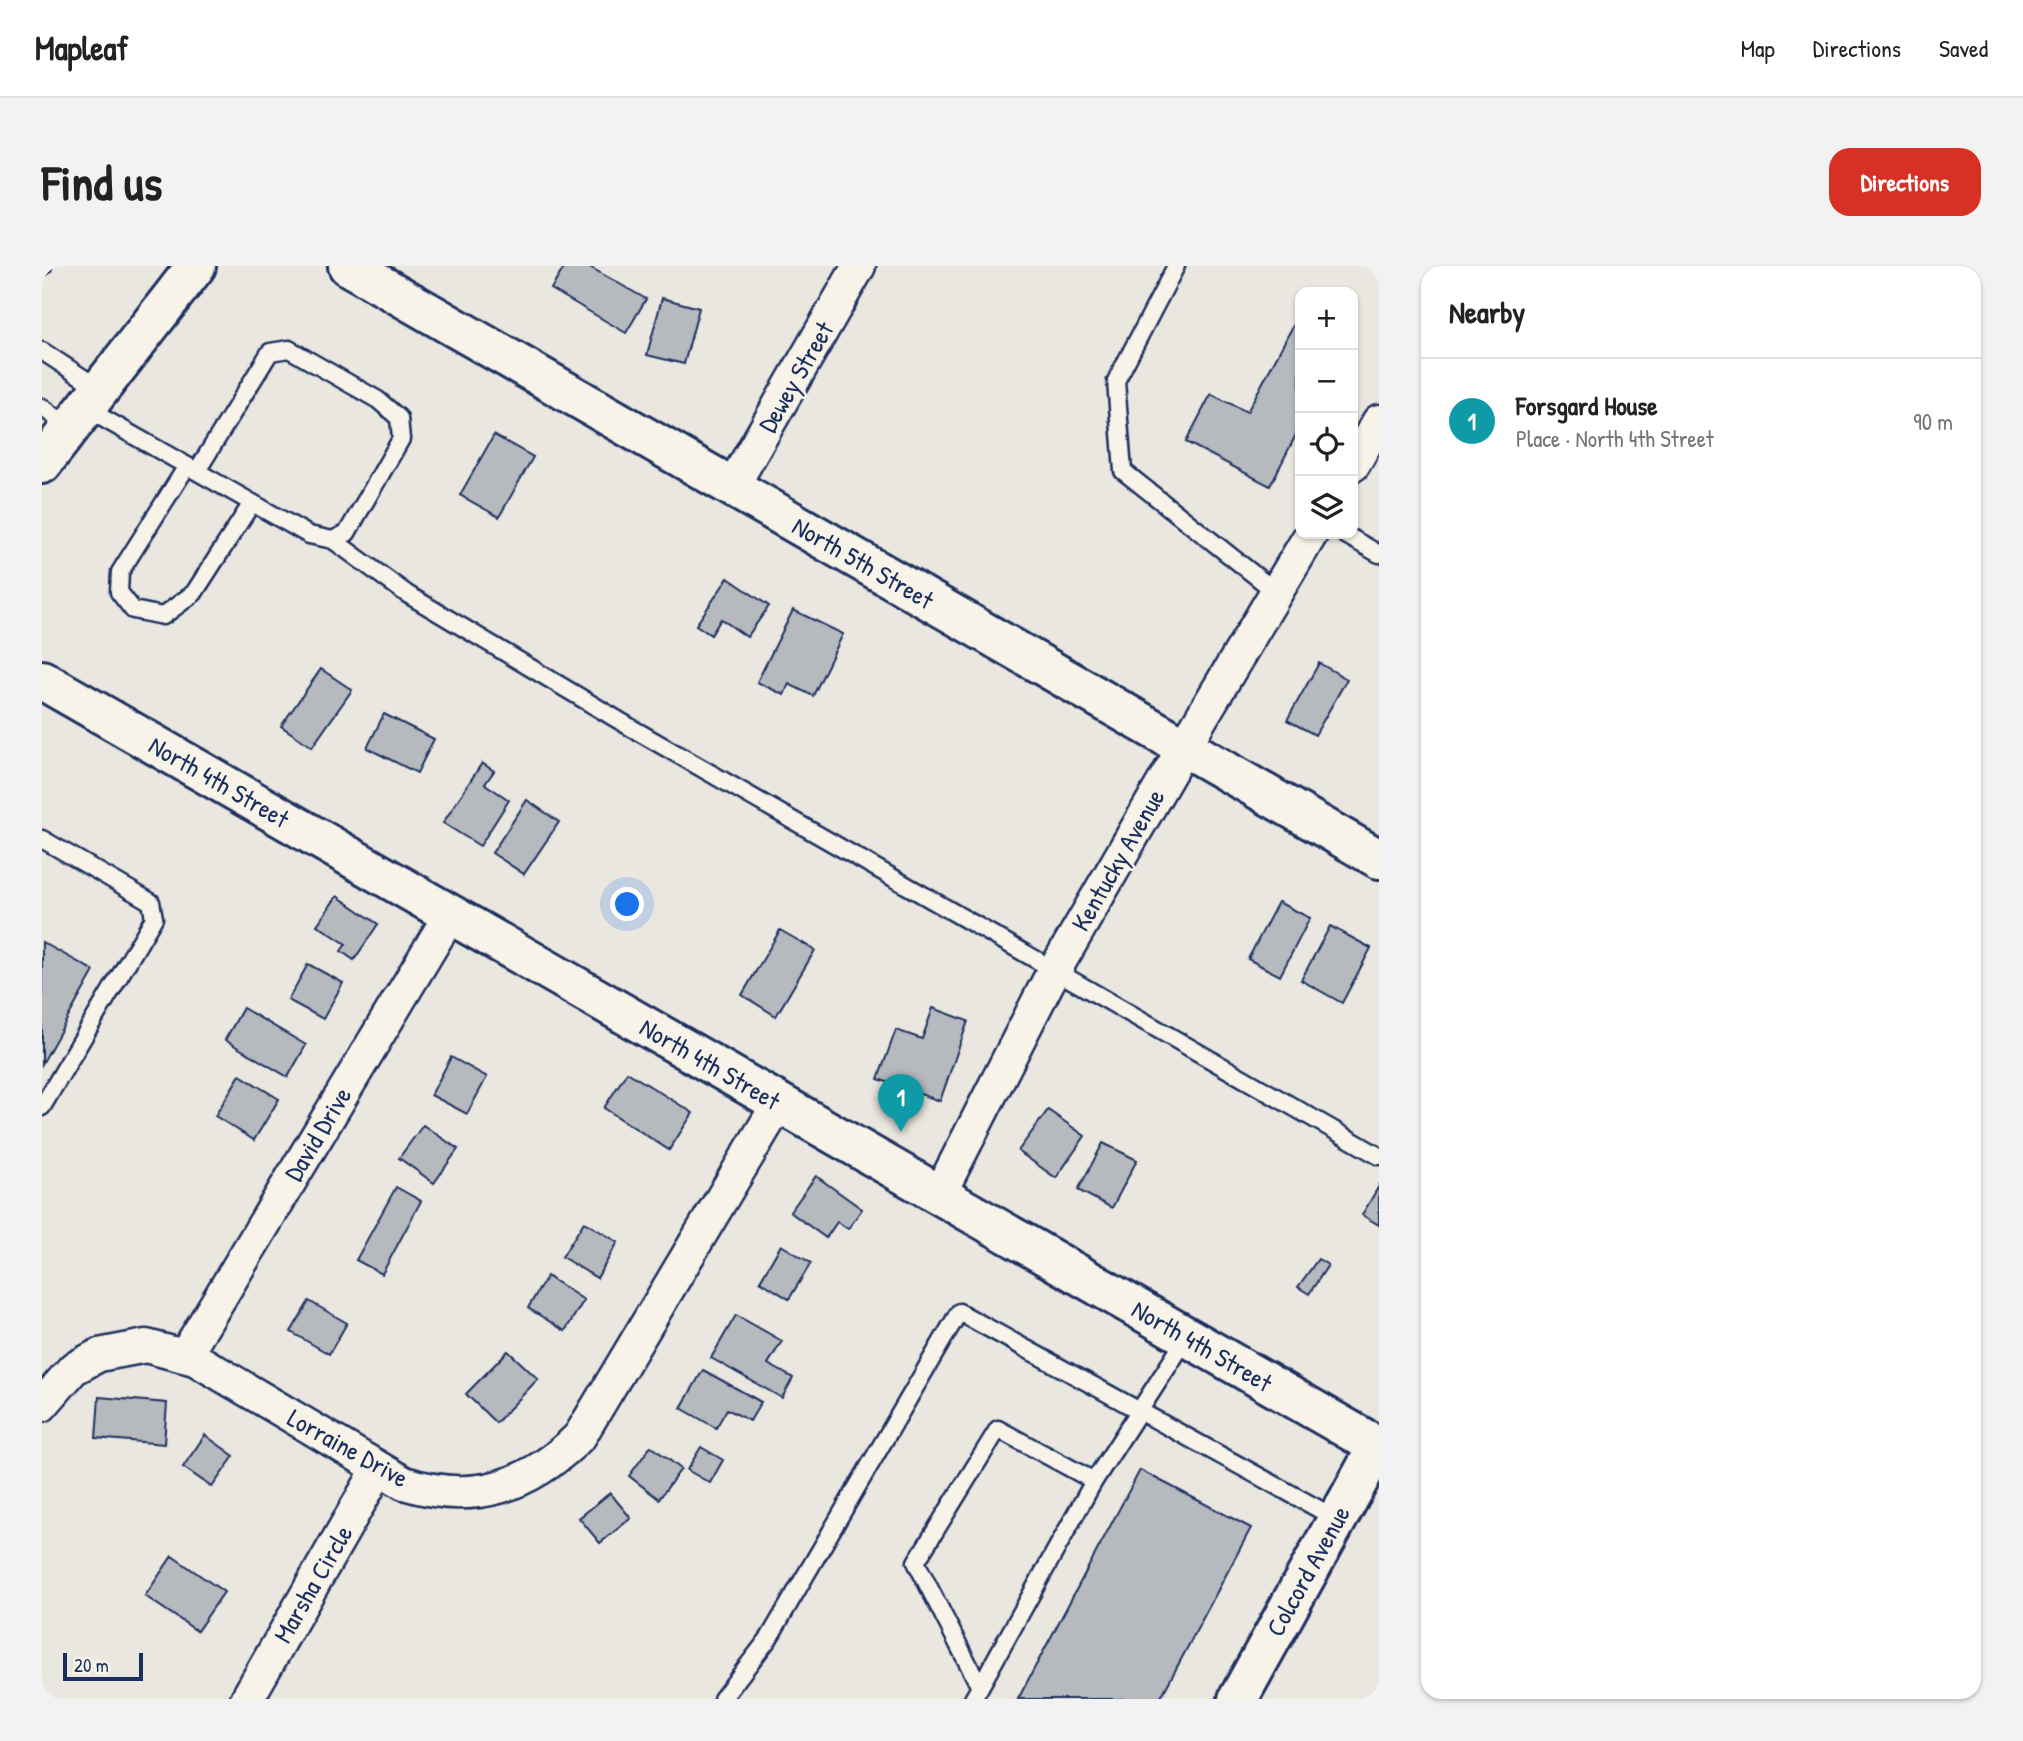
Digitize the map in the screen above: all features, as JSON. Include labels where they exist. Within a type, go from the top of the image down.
[{"type":"main road","points":[[42,464],[74,408],[196,266]]},
{"type":"main road","name":"North 5th Street","points":[[348,266],[1379,859]]},
{"type":"main road","name":"North 4th Street","points":[[42,680],[1378,1445]]},
{"type":"main road","name":"Colcord Avenue","points":[[1238,1699],[1378,1445]]},
{"type":"street","name":"Dewey Street","points":[[732,487],[859,266]]},
{"type":"street","points":[[1358,457],[1379,421]]},
{"type":"street","name":"Kentucky Avenue","points":[[940,1195],[1056,969],[1308,539]]},
{"type":"street","name":"David Drive","points":[[186,1354],[450,915]]},
{"type":"street","name":"Lorraine Drive","points":[[42,1405],[73,1369],[99,1355],[146,1346],[186,1354],[378,1470],[427,1490],[483,1491],[530,1476],[558,1458],[580,1436],[596,1413],[779,1103]]},
{"type":"street","points":[[42,1375],[99,1355]]},
{"type":"street","name":"Marsha Circle","points":[[247,1699],[378,1470]]},
{"type":"lane","points":[[1176,266],[1116,381],[1123,471],[1276,592]]},
{"type":"lane","points":[[253,503],[194,593],[163,616],[133,610],[119,592],[120,572],[270,352],[289,349],[378,400],[399,418],[401,439],[347,533],[333,540]]},
{"type":"lane","points":[[42,351],[74,408],[192,469],[309,535],[333,540],[407,594],[635,730],[1379,1156]]},
{"type":"lane","points":[[1353,539],[1379,554]]},
{"type":"lane","points":[[42,839],[151,902],[154,918],[42,1107]]},
{"type":"lane","points":[[722,1699],[769,1638],[959,1312],[1337,1519]]},
{"type":"lane","points":[[976,1693],[1094,1481],[1187,1337]]},
{"type":"lane","points":[[976,1693],[916,1562],[999,1429],[1094,1481]]},
{"type":"building","points":[[565,266],[588,266],[646,299],[626,333],[551,289]]},
{"type":"building","points":[[662,298],[699,308],[684,364],[647,355]]},
{"type":"building","points":[[1293,326],[1295,437],[1270,486],[1186,442],[1211,394],[1247,412]]},
{"type":"building","points":[[494,435],[533,457],[499,517],[460,495]]},
{"type":"building","points":[[728,578],[769,606],[747,637],[721,619],[711,635],[696,625]]},
{"type":"building","points":[[793,610],[843,634],[813,696],[789,684],[784,695],[757,682]]},
{"type":"building","points":[[1319,663],[1347,679],[1315,735],[1287,720]]},
{"type":"building","points":[[321,669],[352,690],[312,747],[281,726]]},
{"type":"building","points":[[384,714],[434,739],[417,773],[367,748]]},
{"type":"building","points":[[482,763],[494,771],[485,784],[509,800],[480,846],[443,823]]},
{"type":"building","points":[[527,800],[559,822],[524,874],[492,853]]},
{"type":"building","points":[[337,896],[378,924],[354,960],[341,951],[346,944],[317,925]]},
{"type":"building","points":[[1278,902],[1310,918],[1280,976],[1248,959]]},
{"type":"building","points":[[1330,926],[1371,948],[1342,1003],[1301,980]]},
{"type":"building","points":[[780,930],[815,950],[776,1016],[742,995]]},
{"type":"building","points":[[42,942],[94,971],[42,1064]]},
{"type":"building","points":[[308,964],[343,983],[323,1019],[288,1000]]},
{"type":"building","points":[[243,1008],[306,1045],[288,1077],[225,1040]]},
{"type":"building","points":[[933,1008],[968,1021],[940,1101],[878,1079],[896,1030],[922,1039]]},
{"type":"building","points":[[451,1057],[487,1077],[467,1114],[431,1095]]},
{"type":"building","points":[[627,1072],[693,1113],[669,1150],[604,1108]]},
{"type":"building","points":[[240,1075],[279,1099],[254,1140],[215,1116]]},
{"type":"building","points":[[1048,1110],[1085,1136],[1056,1178],[1018,1151]]},
{"type":"building","points":[[423,1125],[458,1149],[434,1183],[399,1158]]},
{"type":"building","points":[[1103,1143],[1137,1160],[1112,1208],[1078,1190]]},
{"type":"building","points":[[816,1176],[862,1209],[848,1229],[837,1222],[826,1238],[790,1212]]},
{"type":"building","points":[[1379,1186],[1379,1225],[1362,1215]]},
{"type":"building","points":[[396,1187],[421,1201],[382,1274],[356,1260]]},
{"type":"building","points":[[584,1222],[618,1242],[597,1278],[562,1257]]},
{"type":"building","points":[[781,1245],[811,1263],[789,1299],[760,1281]]},
{"type":"building","points":[[1318,1259],[1328,1265],[1309,1294],[1298,1287]]},
{"type":"building","points":[[547,1276],[584,1300],[565,1331],[528,1308]]},
{"type":"building","points":[[309,1301],[347,1323],[329,1354],[291,1332]]},
{"type":"building","points":[[736,1315],[782,1341],[768,1364],[793,1378],[782,1398],[711,1358]]},
{"type":"building","points":[[508,1351],[538,1379],[496,1423],[466,1394]]},
{"type":"building","points":[[703,1370],[761,1402],[750,1421],[727,1409],[716,1428],[681,1408]]},
{"type":"building","points":[[99,1397],[167,1403],[164,1444],[96,1438]]},
{"type":"building","points":[[205,1435],[234,1456],[212,1487],[183,1467]]},
{"type":"building","points":[[651,1446],[681,1469],[659,1499],[629,1476]]},
{"type":"building","points":[[701,1447],[723,1460],[710,1483],[687,1470]]},
{"type":"building","points":[[1140,1470],[1251,1528],[1160,1699],[1018,1699]]},
{"type":"building","points":[[610,1493],[631,1518],[600,1543],[579,1518]]},
{"type":"building","points":[[172,1556],[224,1592],[197,1631],[145,1596]]},
{"type":"place","name":"Forsgard House","points":[[901,1132]]}]
